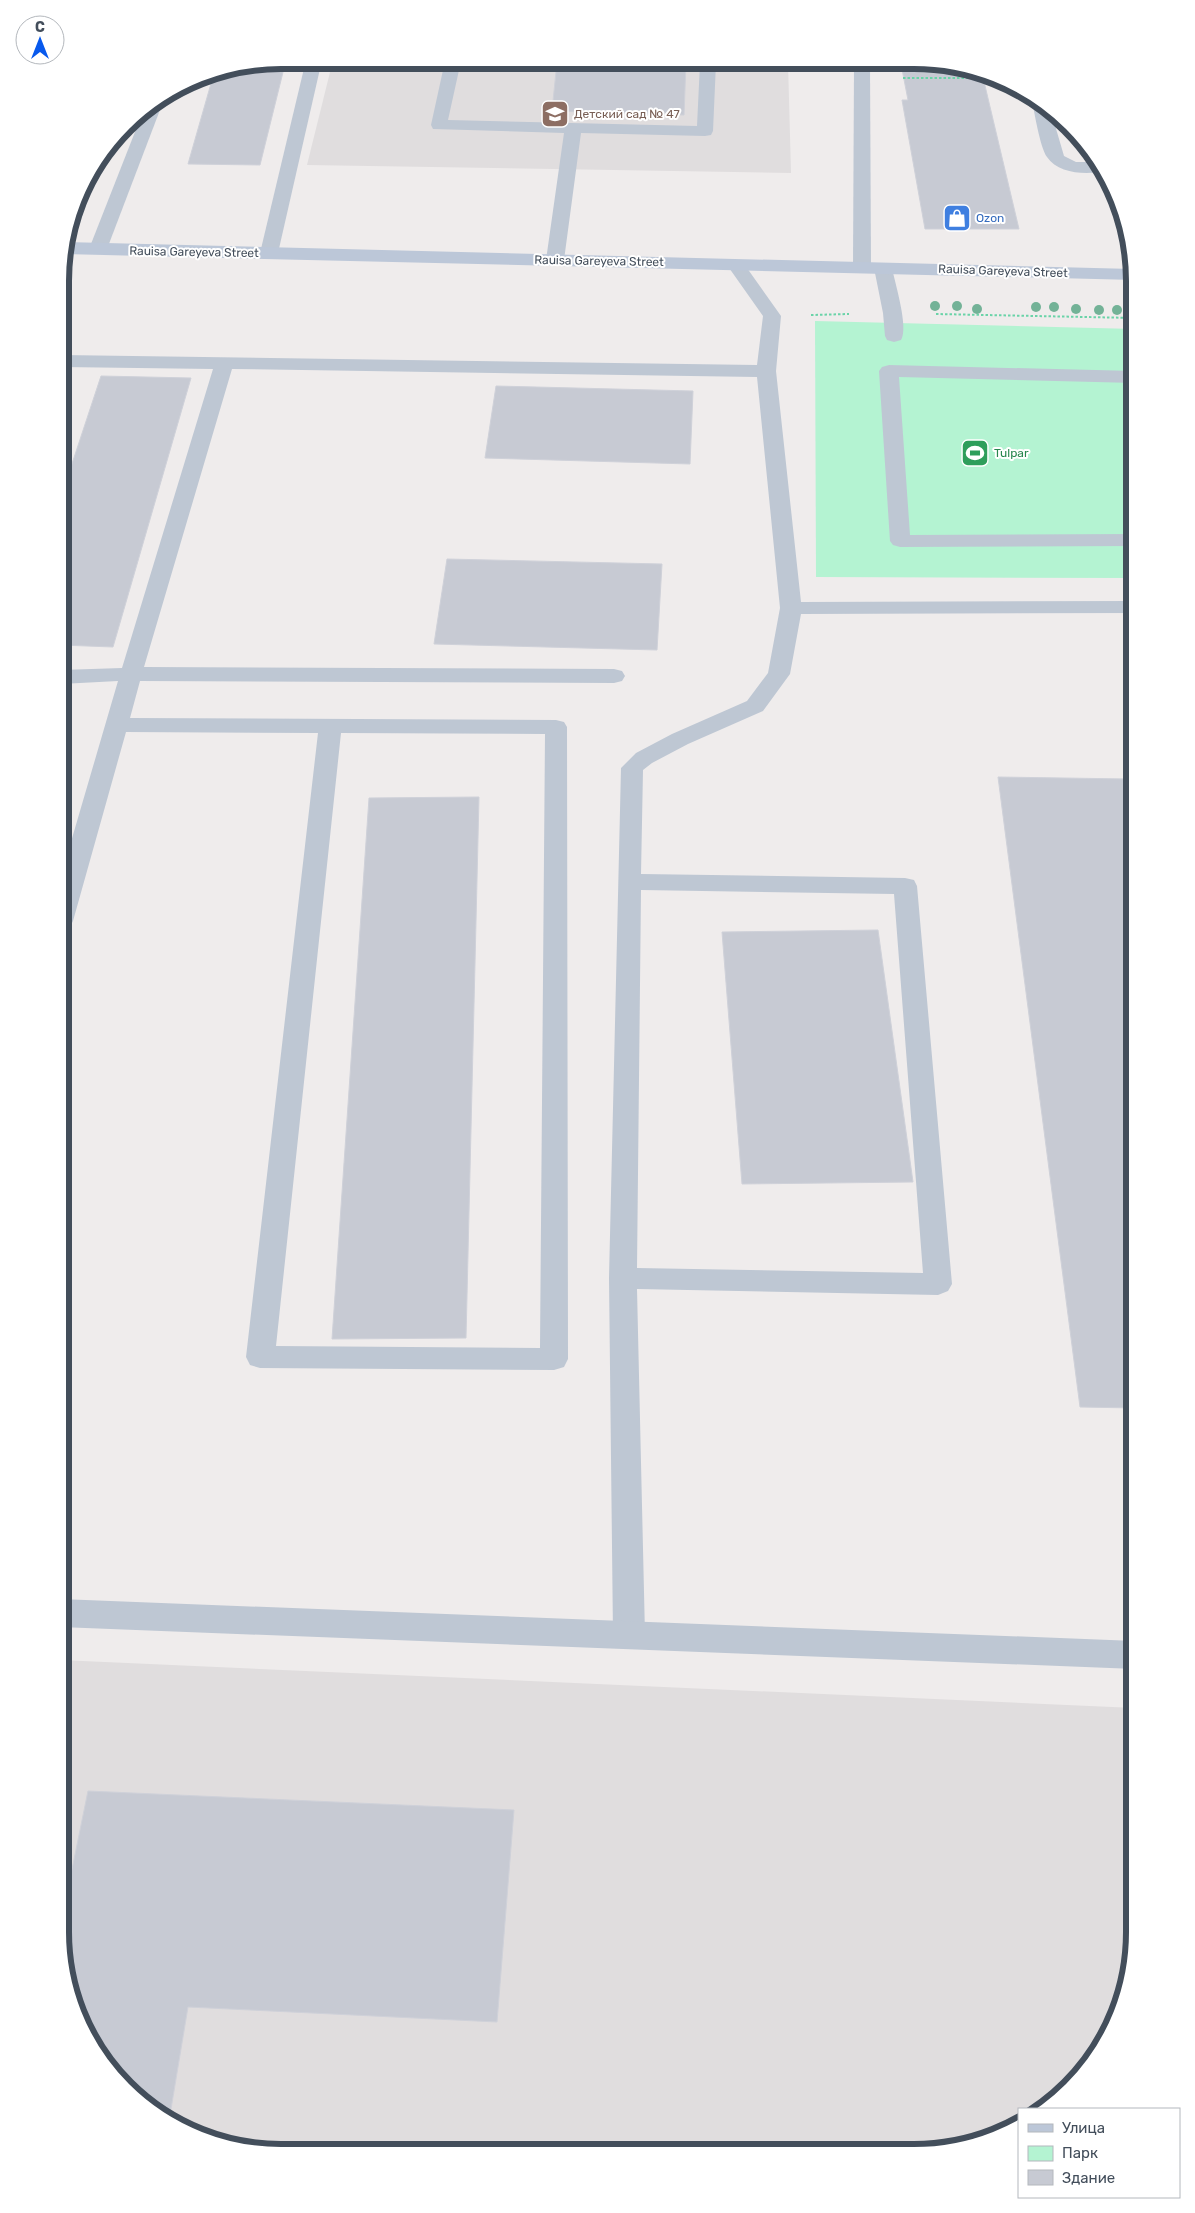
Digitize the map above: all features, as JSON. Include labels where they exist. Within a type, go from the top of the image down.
[{"type":"street","name":"Rauisa Gareyeva Street","points":[[72,248],[1126,275]]},
{"type":"street","points":[[69,1613],[1126,1655]]},
{"type":"lane","points":[[269,253],[312,69]]},
{"type":"lane","points":[[451,69],[439,125],[705,131],[708,69]]},
{"type":"lane","points":[[862,71],[862,267]]},
{"type":"lane","points":[[98,250],[151,112]]},
{"type":"lane","points":[[1045,113],[1054,155],[1057,160],[1070,166],[1093,167]]},
{"type":"lane","points":[[555,260],[573,128]]},
{"type":"lane","points":[[629,1635],[623,1278],[632,768],[644,758],[680,739],[755,706],[780,674],[791,608],[766,370],[772,316],[736,265]]},
{"type":"lane","points":[[883,268],[892,313],[894,336]]},
{"type":"lane","points":[[69,361],[766,370]]},
{"type":"lane","points":[[69,880],[224,363]]},
{"type":"lane","points":[[1126,377],[889,371],[900,541],[1126,540]]},
{"type":"lane","points":[[791,608],[1126,607]]},
{"type":"lane","points":[[69,677],[131,674],[614,676]]},
{"type":"lane","points":[[116,725],[556,727],[554,1359],[260,1358],[330,726]]},
{"type":"lane","points":[[623,1278],[938,1284],[905,886],[630,882]]},
{"type":"path","points":[[862,71],[971,77]]},
{"type":"path","points":[[772,316],[892,313],[1126,318]]},
{"type":"shaded area","name":"Детский сад № 47","points":[[331,69],[788,69],[791,173],[307,165]]},
{"type":"shaded area","points":[[69,1660],[1126,1708],[1126,1947],[1115,2001],[1098,2038],[1083,2062],[1044,2101],[1034,2108],[1018,2108],[1018,2117],[983,2133],[929,2144],[266,2144],[212,2133],[174,2116],[151,2101],[121,2072],[112,2062],[97,2038],[80,2001],[69,1947]]},
{"type":"green space","name":"Tulpar","points":[[815,321],[1126,329],[1126,578],[816,577]]},
{"type":"building","points":[[266,69],[284,69],[260,165],[188,164],[212,80],[239,73]]},
{"type":"building","points":[[556,69],[686,69],[684,115],[552,111]]},
{"type":"building","points":[[902,69],[929,69],[956,73],[984,80],[1019,229],[925,229],[902,100],[908,100]]},
{"type":"building","points":[[101,376],[191,378],[113,647],[69,645],[69,473]]},
{"type":"building","points":[[496,386],[693,391],[690,464],[485,458]]},
{"type":"building","points":[[447,559],[662,564],[657,650],[434,644]]},
{"type":"building","points":[[998,777],[1126,779],[1126,1408],[1080,1407]]},
{"type":"building","points":[[479,797],[466,1338],[332,1339],[369,798]]},
{"type":"building","points":[[878,930],[913,1182],[742,1184],[722,932]]},
{"type":"building","points":[[88,1791],[514,1810],[497,2022],[188,2007],[170,2114],[151,2101],[112,2062],[85,2014],[76,1987],[69,1947],[69,1884]]},
{"type":"place","name":"Детский сад № 47","points":[[555,114]]},
{"type":"place","name":"Ozon","points":[[957,218]]},
{"type":"place","name":"Tulpar","points":[[975,453]]}]
